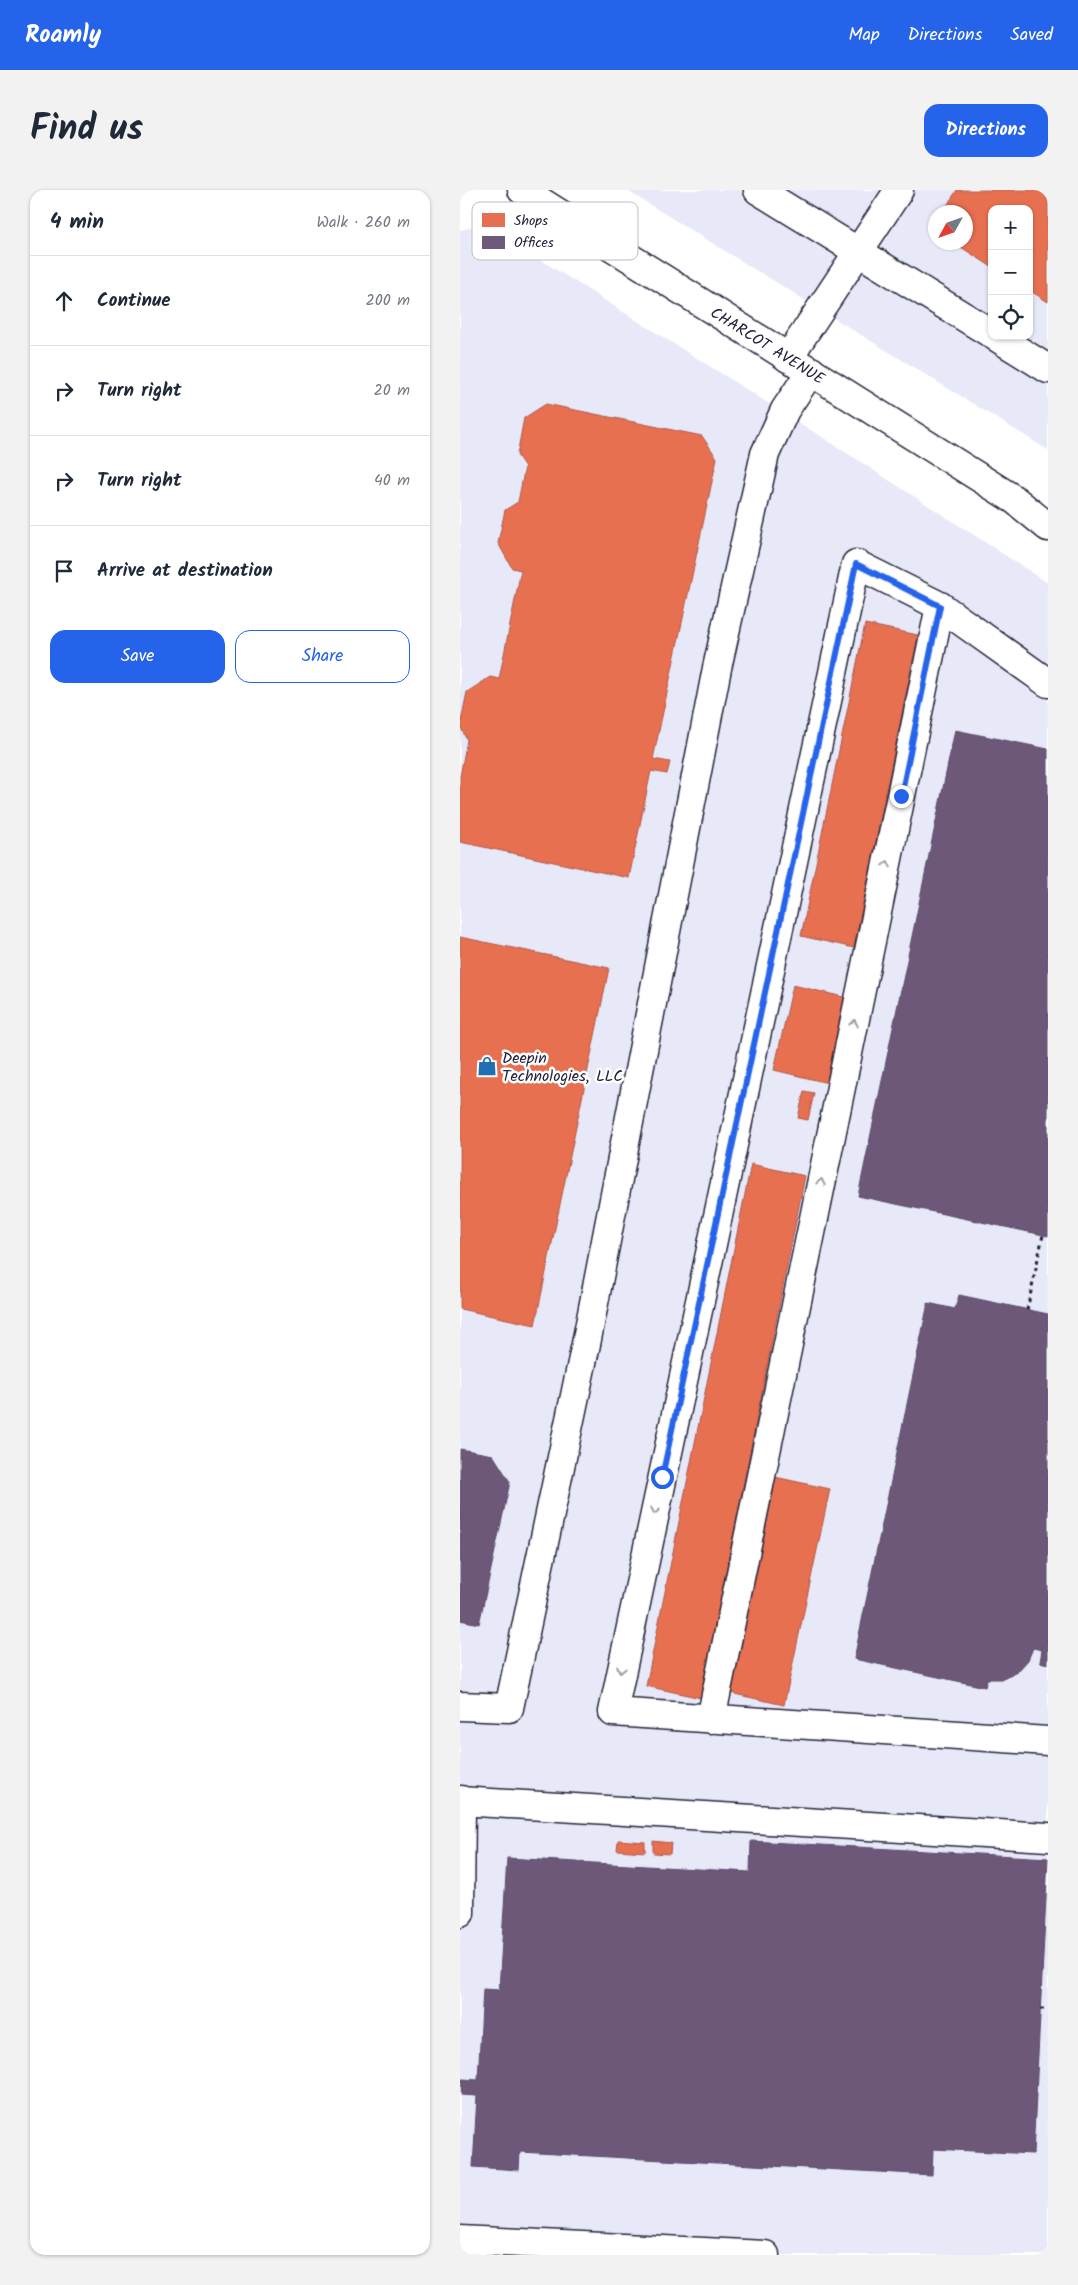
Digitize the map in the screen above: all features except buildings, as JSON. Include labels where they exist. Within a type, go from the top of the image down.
[{"type":"main road","name":"CHARCOT AVENUE","points":[[522,190],[541,202]]},
{"type":"main road","points":[[758,190],[988,332]]},
{"type":"main road","points":[[460,1706],[509,1708],[587,1338],[717,668],[765,454],[785,410],[799,365],[859,251],[899,190]]},
{"type":"main road","name":"CHARCOT AVENUE","points":[[633,260],[1015,500],[1048,527]]},
{"type":"main road","points":[[1002,340],[1048,369]]},
{"type":"main road","name":"CHARCOT AVENUE","points":[[1015,500],[1048,515]]},
{"type":"main road","points":[[1048,684],[940,606],[856,564],[612,1712],[1048,1741]]},
{"type":"main road","points":[[711,1719],[940,606]]},
{"type":"main road","points":[[460,1913],[461,1800],[1048,1837]]},
{"type":"main road","points":[[460,2240],[764,2255]]},
{"type":"path","points":[[1027,1310],[1043,1234]]},
{"type":"path","points":[[1040,2009],[1048,2009]]},
{"type":"shaded area","points":[[626,190],[1048,190],[1048,450]]},
{"type":"shaded area","points":[[472,227],[472,260],[541,260],[830,442],[1048,583],[1048,2255],[460,2255],[460,230]]},
{"type":"place","name":"Deepin Technologies, LLC","points":[[487,1066]]},
{"type":"route","points":[[662,1477],[856,564],[940,606],[901,796]]}]
